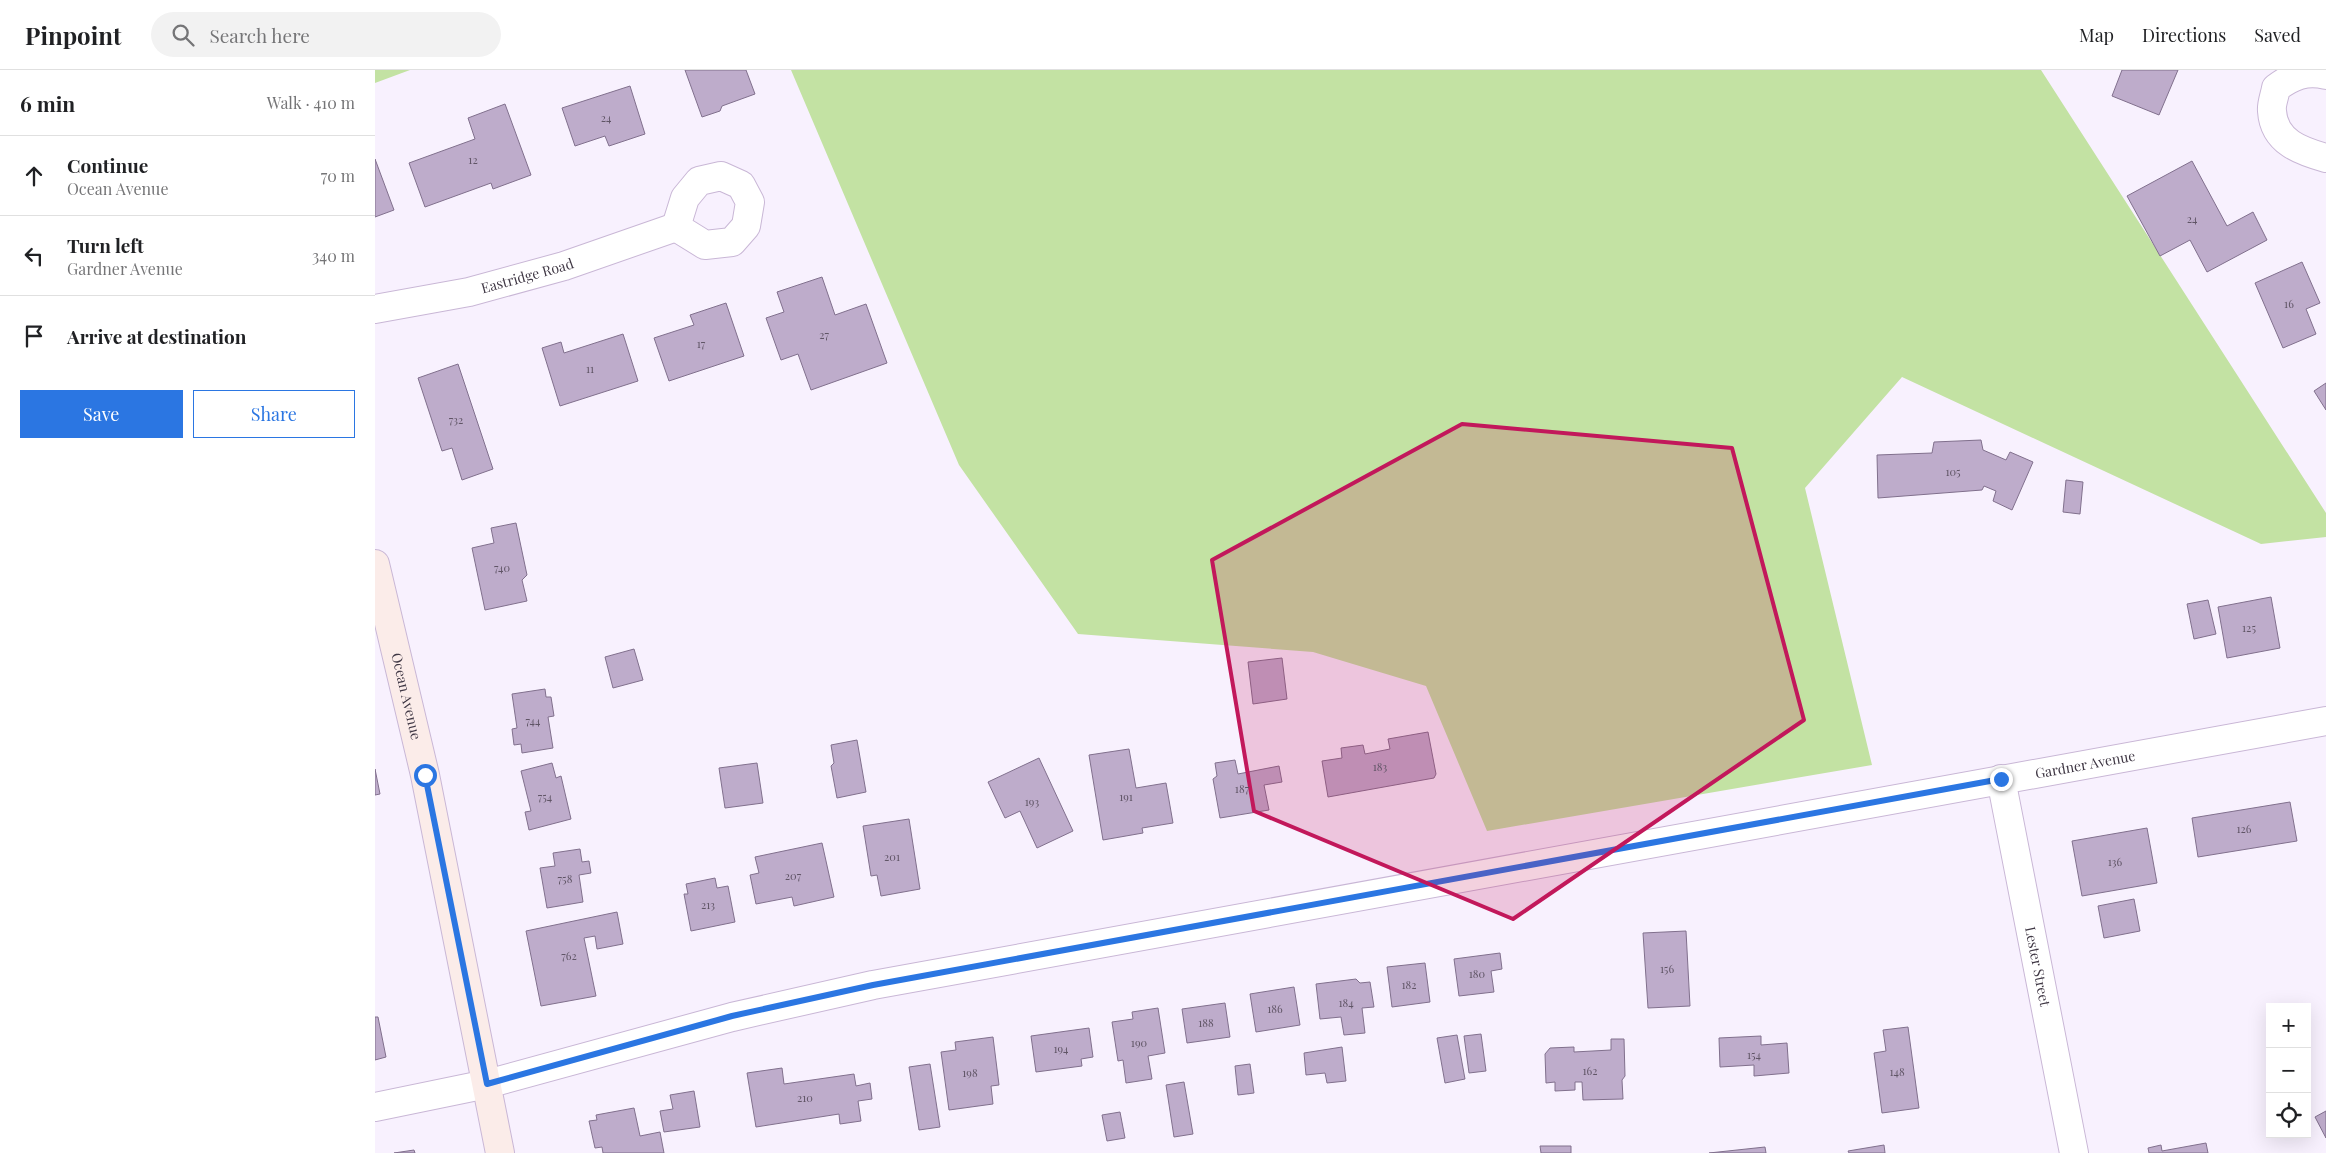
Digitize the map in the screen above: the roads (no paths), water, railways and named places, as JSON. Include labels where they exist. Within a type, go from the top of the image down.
[{"type":"main road","name":"Ocean Avenue","points":[[375,564],[425,775],[500,1153]]},
{"type":"street","points":[[2326,75],[2320,73],[2296,74],[2276,88],[2272,111],[2280,134],[2286,140],[2298,150],[2326,158]]},
{"type":"street","name":"Eastridge Road","points":[[375,309],[469,292],[564,266],[676,226]]},
{"type":"street","name":"Gardner Avenue","points":[[375,1107],[487,1084],[732,1016],[873,985],[2326,721]]},
{"type":"street","name":"Lester Street","points":[[2001,779],[2073,1153]]}]
